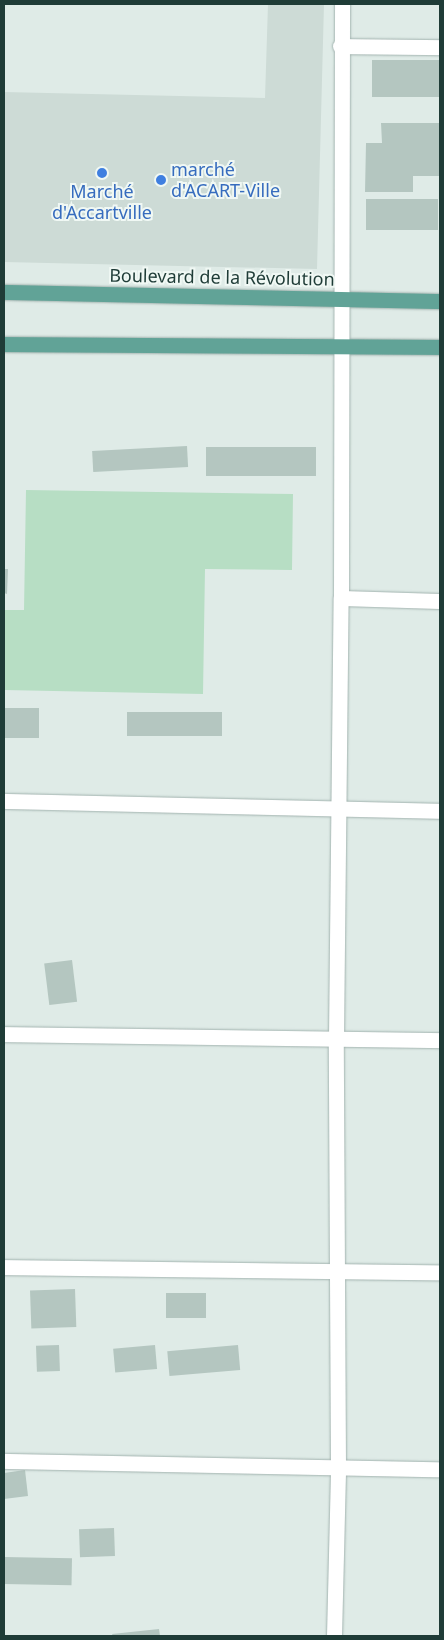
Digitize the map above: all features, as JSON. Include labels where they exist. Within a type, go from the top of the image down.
[{"type":"main road","name":"Boulevard de la Révolution","points":[[4,292],[339,297],[440,301]]},
{"type":"main road","points":[[4,344],[440,347]]},
{"type":"street","points":[[334,1636],[338,1467],[336,1039],[341,598],[342,345],[339,297],[340,46],[342,4]]},
{"type":"street","points":[[340,46],[440,47]]},
{"type":"street","points":[[341,598],[440,601]]},
{"type":"street","points":[[4,801],[440,811]]},
{"type":"street","points":[[4,1034],[440,1040]]},
{"type":"street","points":[[4,1267],[440,1272]]},
{"type":"street","points":[[4,1461],[440,1469]]},
{"type":"shaded area","name":"marché d'ACART-Ville","points":[[268,4],[324,4],[317,269],[4,262],[4,92],[265,98]]},
{"type":"green space","points":[[26,490],[293,494],[292,570],[205,569],[203,694],[4,690],[4,610],[24,610]]},
{"type":"building","points":[[372,60],[439,60],[439,97],[372,97]]},
{"type":"building","points":[[381,123],[440,123],[440,176],[413,176],[413,192],[365,192],[366,143],[382,143]]},
{"type":"building","points":[[366,199],[438,199],[438,230],[366,230]]},
{"type":"building","points":[[187,446],[188,467],[93,472],[92,451]]},
{"type":"building","points":[[206,447],[316,447],[316,476],[206,476]]},
{"type":"building","points":[[4,569],[8,569],[7,594],[4,593]]},
{"type":"building","points":[[4,708],[39,708],[39,738],[4,738]]},
{"type":"building","points":[[127,712],[222,712],[222,736],[127,736]]},
{"type":"building","points":[[72,960],[77,1002],[49,1005],[44,963]]},
{"type":"building","points":[[75,1289],[76,1327],[31,1329],[30,1291]]},
{"type":"building","points":[[166,1293],[206,1293],[206,1318],[166,1318]]},
{"type":"building","points":[[59,1345],[60,1371],[37,1372],[36,1346]]},
{"type":"building","points":[[155,1345],[157,1369],[115,1373],[113,1349]]},
{"type":"building","points":[[238,1345],[240,1370],[169,1376],[167,1351]]},
{"type":"building","points":[[25,1470],[28,1496],[4,1499],[4,1473]]},
{"type":"building","points":[[114,1528],[115,1556],[80,1557],[79,1529]]},
{"type":"building","points":[[4,1557],[72,1558],[72,1585],[4,1584]]},
{"type":"building","points":[[159,1629],[160,1636],[113,1636],[112,1634]]},
{"type":"place","name":"Marché d'Accartville","points":[[102,173]]},
{"type":"place","name":"marché d'ACART-Ville","points":[[161,180]]}]
